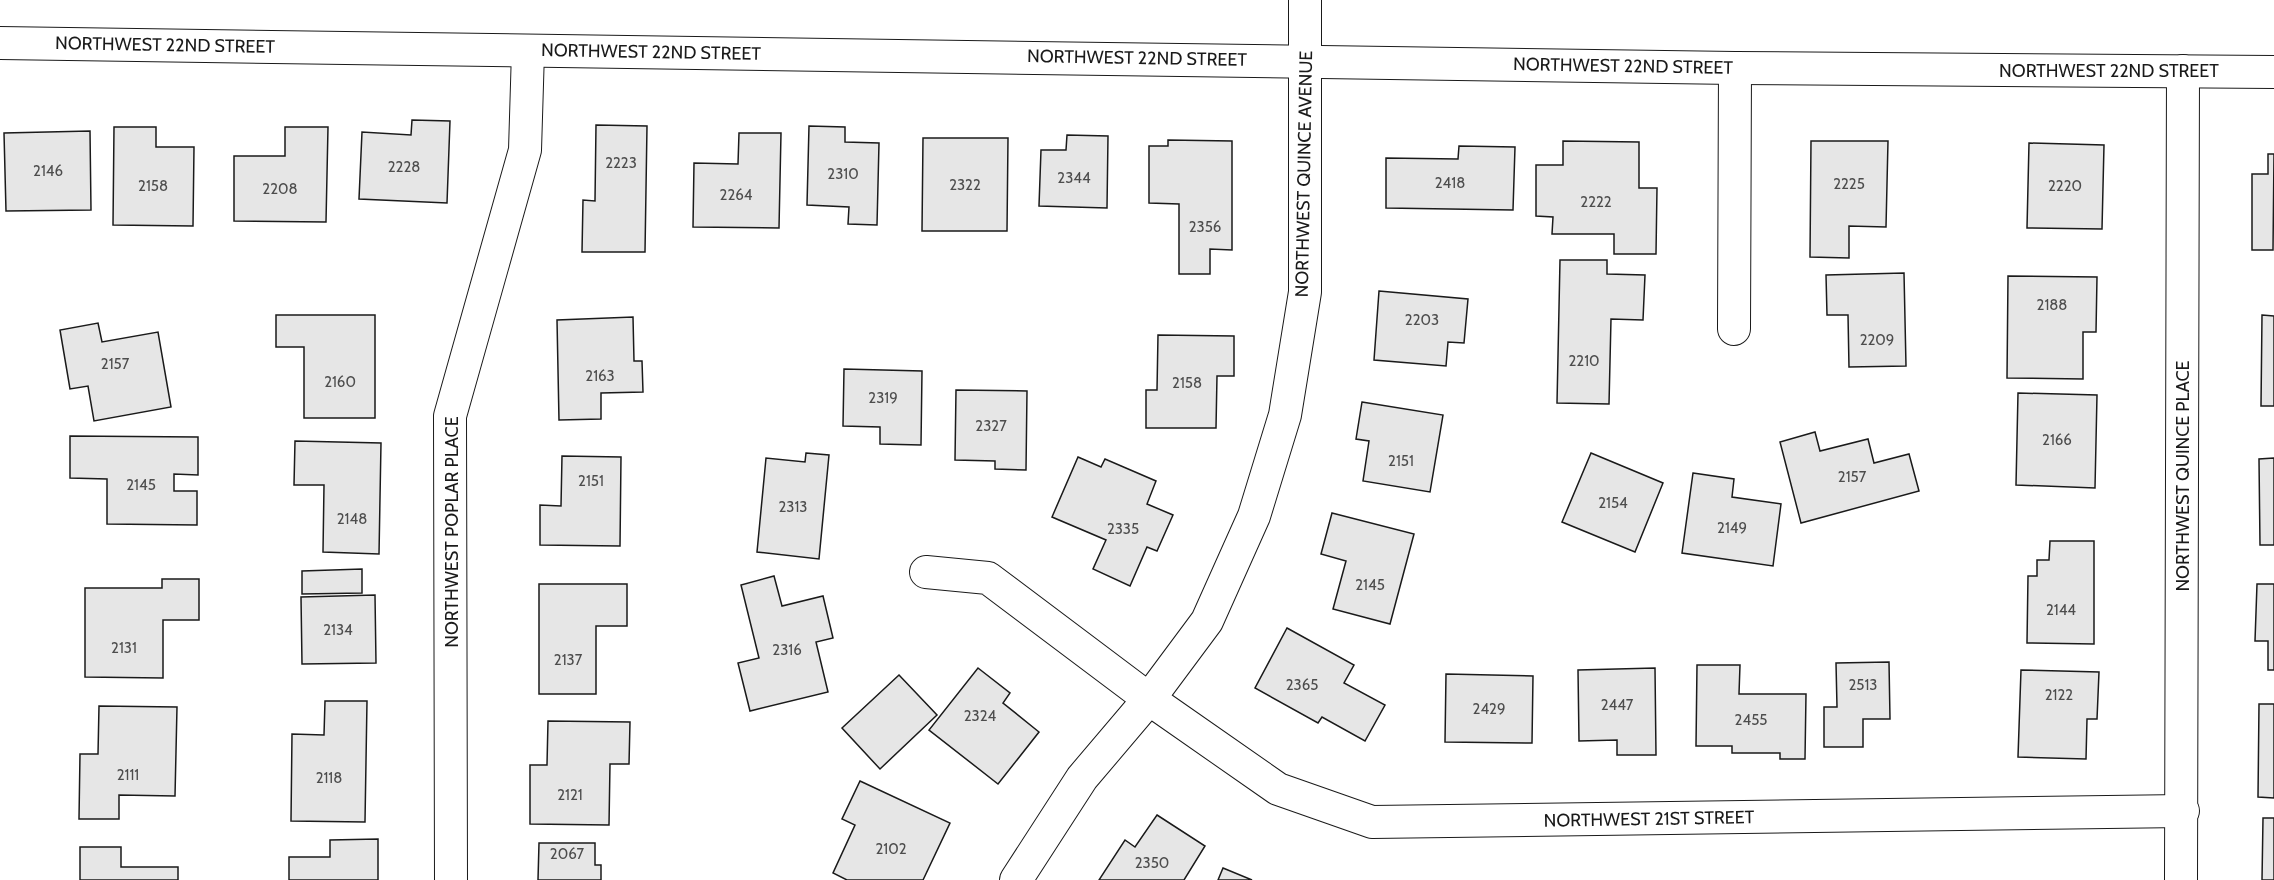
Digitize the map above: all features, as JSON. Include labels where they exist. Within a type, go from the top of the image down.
[{"type":"street","name":"NORTHWEST QUINCE AVENUE","points":[[1016,880],[1082,778],[1149,699],[1207,621],[1254,516],[1285,415],[1305,292],[1305,0]]},
{"type":"street","name":"NORTHWEST 22ND STREET","points":[[0,43],[1306,60],[1735,68],[2274,72]]},
{"type":"street","name":"NORTHWEST POPLAR PLACE","points":[[452,880],[450,416],[525,150],[528,51]]},
{"type":"street","points":[[1734,329],[1735,68]]},
{"type":"street","name":"NORTHWEST QUINCE PLACE","points":[[2181,880],[2183,811],[2183,71]]},
{"type":"street","name":"NORTHWEST 21ST STREET","points":[[926,572],[988,578],[1149,699],[1278,789],[1372,822],[2183,811]]},
{"type":"building","points":[[412,120],[450,121],[447,203],[359,199],[362,132],[411,135]]},
{"type":"building","points":[[596,125],[647,126],[645,252],[582,252],[583,200],[595,201]]},
{"type":"building","points":[[809,126],[845,127],[845,142],[879,143],[877,225],[848,224],[849,207],[807,205]]},
{"type":"building","points":[[114,127],[156,127],[156,147],[194,147],[193,226],[113,225]]},
{"type":"building","points":[[285,127],[328,127],[326,222],[234,221],[234,156],[285,156]]},
{"type":"building","points":[[90,131],[91,210],[6,211],[4,133]]},
{"type":"building","points":[[739,133],[781,133],[779,228],[693,227],[694,163],[738,164]]},
{"type":"building","points":[[1067,135],[1108,136],[1107,208],[1039,206],[1041,150],[1066,150]]},
{"type":"building","points":[[923,138],[1008,138],[1007,231],[922,231]]},
{"type":"building","points":[[1168,140],[1232,141],[1232,250],[1210,249],[1210,274],[1179,274],[1179,204],[1149,203],[1149,146],[1168,146]]},
{"type":"building","points":[[1563,141],[1639,142],[1639,188],[1657,188],[1656,254],[1614,254],[1614,234],[1552,234],[1553,217],[1536,216],[1536,165],[1563,165]]},
{"type":"building","points":[[1811,141],[1888,141],[1886,227],[1849,226],[1849,258],[1810,257]]},
{"type":"building","points":[[2029,143],[2104,145],[2102,229],[2027,228]]},
{"type":"building","points":[[1459,146],[1515,147],[1513,210],[1386,208],[1386,158],[1458,159]]},
{"type":"building","points":[[2268,154],[2274,154],[2273,250],[2252,250],[2252,174],[2268,174]]},
{"type":"building","points":[[1560,260],[1607,260],[1607,274],[1645,275],[1643,320],[1611,319],[1609,404],[1557,403]]},
{"type":"building","points":[[1904,273],[1906,366],[1849,367],[1848,315],[1827,315],[1826,275]]},
{"type":"building","points":[[2008,276],[2097,277],[2096,332],[2083,332],[2083,379],[2007,378]]},
{"type":"building","points":[[1379,291],[1468,299],[1464,343],[1448,342],[1446,366],[1374,360]]},
{"type":"building","points":[[276,315],[375,315],[375,418],[304,418],[304,347],[276,347]]},
{"type":"building","points":[[2262,315],[2274,316],[2274,406],[2261,406]]},
{"type":"building","points":[[633,317],[634,361],[642,361],[643,392],[601,393],[601,419],[559,420],[557,320]]},
{"type":"building","points":[[98,323],[102,342],[158,332],[171,407],[94,421],[88,386],[70,389],[60,330]]},
{"type":"building","points":[[1158,335],[1234,336],[1234,376],[1217,376],[1216,428],[1146,428],[1146,390],[1157,390]]},
{"type":"building","points":[[844,369],[922,371],[921,445],[880,444],[880,427],[843,426]]},
{"type":"building","points":[[956,390],[1027,391],[1026,470],[995,469],[995,461],[955,460]]},
{"type":"building","points":[[2018,393],[2097,395],[2095,488],[2016,485]]},
{"type":"building","points":[[1362,402],[1443,415],[1430,492],[1363,481],[1369,441],[1356,439]]},
{"type":"building","points":[[1815,432],[1820,451],[1868,439],[1874,463],[1909,454],[1919,491],[1801,523],[1780,442]]},
{"type":"building","points":[[70,436],[198,437],[198,475],[174,474],[174,491],[197,491],[197,525],[107,524],[107,479],[70,478]]},
{"type":"building","points":[[295,441],[381,443],[379,554],[323,552],[324,485],[294,485]]},
{"type":"building","points":[[806,453],[829,455],[819,559],[757,552],[766,458],[805,462]]},
{"type":"building","points":[[1591,453],[1663,483],[1635,552],[1562,522]]},
{"type":"building","points":[[562,456],[621,457],[620,546],[540,545],[540,505],[561,506]]},
{"type":"building","points":[[1078,457],[1101,467],[1105,459],[1156,481],[1147,504],[1173,515],[1157,551],[1147,547],[1130,586],[1093,569],[1106,540],[1052,517]]},
{"type":"building","points":[[2274,458],[2274,545],[2260,545],[2259,459]]},
{"type":"building","points":[[1693,473],[1734,479],[1732,497],[1781,504],[1773,566],[1682,553]]},
{"type":"building","points":[[1332,513],[1414,534],[1390,624],[1333,609],[1346,561],[1321,554]]},
{"type":"building","points":[[2050,541],[2094,541],[2094,644],[2027,643],[2028,576],[2037,576],[2037,560],[2049,560]]},
{"type":"building","points":[[362,569],[362,593],[302,594],[302,571]]},
{"type":"building","points":[[774,576],[782,606],[823,596],[833,638],[816,642],[828,692],[750,711],[738,663],[759,658],[741,585]]},
{"type":"building","points":[[162,579],[199,579],[199,620],[163,620],[163,678],[85,677],[85,588],[162,588]]},
{"type":"building","points":[[539,584],[627,584],[627,626],[596,626],[596,694],[539,694]]},
{"type":"building","points":[[2257,584],[2274,584],[2274,670],[2268,670],[2268,641],[2255,641]]},
{"type":"building","points":[[375,595],[376,663],[302,664],[301,597]]},
{"type":"building","points":[[1287,628],[1354,665],[1344,683],[1385,705],[1365,741],[1322,717],[1318,723],[1255,688]]},
{"type":"building","points":[[1889,662],[1890,719],[1863,719],[1863,747],[1824,747],[1824,707],[1837,707],[1836,663]]},
{"type":"building","points":[[1697,665],[1740,665],[1739,694],[1806,694],[1805,759],[1780,759],[1780,753],[1732,753],[1732,746],[1696,746]]},
{"type":"building","points":[[978,668],[1010,693],[1003,703],[1039,732],[998,784],[929,730]]},
{"type":"building","points":[[1655,668],[1656,755],[1617,755],[1617,740],[1579,741],[1578,670]]},
{"type":"building","points":[[2021,670],[2099,672],[2097,719],[2087,719],[2086,759],[2018,757]]},
{"type":"building","points":[[1446,674],[1533,676],[1532,743],[1445,742]]},
{"type":"building","points":[[899,675],[937,715],[880,769],[842,728]]},
{"type":"building","points":[[325,701],[367,701],[365,822],[291,821],[292,734],[324,735]]},
{"type":"building","points":[[2259,704],[2274,704],[2274,798],[2258,797]]},
{"type":"building","points":[[99,706],[177,707],[175,796],[119,795],[119,819],[79,819],[80,754],[98,754]]},
{"type":"building","points":[[548,721],[630,722],[629,764],[610,764],[609,825],[530,824],[530,765],[547,765]]},
{"type":"building","points":[[860,781],[950,823],[923,880],[847,880],[833,873],[855,825],[842,819]]},
{"type":"building","points":[[1157,815],[1205,846],[1184,880],[1099,880],[1125,840],[1135,847]]},
{"type":"building","points":[[2263,818],[2274,818],[2274,880],[2262,880]]},
{"type":"building","points":[[378,839],[378,880],[289,880],[289,857],[330,857],[330,840]]},
{"type":"building","points":[[539,843],[595,843],[595,865],[601,865],[601,880],[538,880]]},
{"type":"building","points":[[80,847],[121,847],[121,867],[178,867],[178,880],[80,880]]},
{"type":"building","points":[[1223,868],[1252,880],[1218,880]]}]
